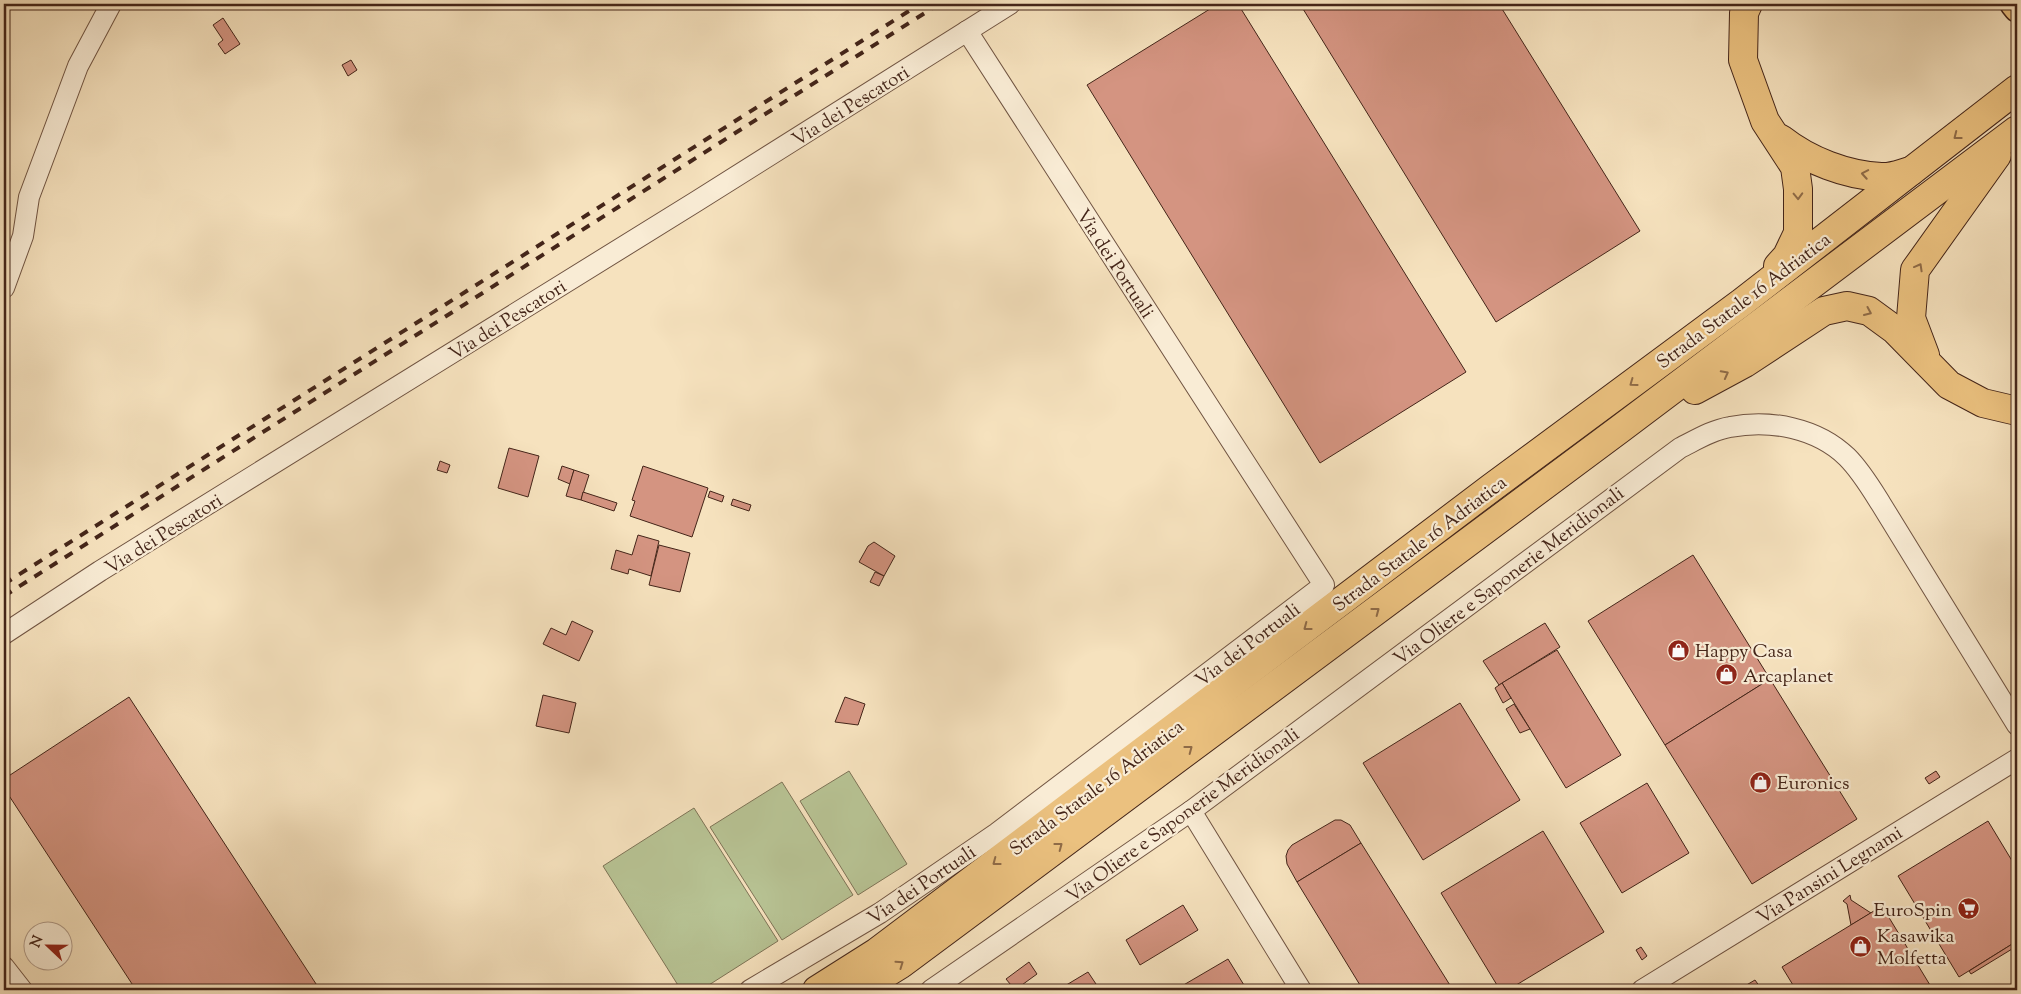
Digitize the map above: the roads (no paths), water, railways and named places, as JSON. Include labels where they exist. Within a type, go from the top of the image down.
[{"type":"highway","points":[[1742,303],[1787,256],[1798,234],[1798,189],[1795,168],[1765,121],[1743,60],[1744,13],[1748,4]]},
{"type":"highway","name":"Strada Statale 16 Adriatica","points":[[817,990],[877,952],[1483,494],[1742,303],[2017,90]]},
{"type":"highway","points":[[1765,121],[1782,140],[1807,157],[1845,171],[1883,178],[1913,170]]},
{"type":"highway","points":[[1928,364],[1911,318],[1915,270],[2015,132]]},
{"type":"highway","name":"Strada Statale 16 Adriatica","points":[[860,990],[901,964],[1620,429],[2015,132]]},
{"type":"highway","points":[[1620,429],[1745,364],[1824,311],[1847,306],[1868,311],[1895,330],[1949,385],[1983,403],[2017,411]]},
{"type":"main road","points":[[2014,4],[2017,9]]},
{"type":"street","points":[[4,288],[23,236],[29,197],[78,66],[111,4]]},
{"type":"street","name":"Via dei Pescatori","points":[[4,634],[100,571],[1010,4]]},
{"type":"street","name":"Via dei Portuali","points":[[750,990],[880,912],[997,833],[1324,585],[967,32]]},
{"type":"street","name":"Via Oliere e Saponerie Meridionali","points":[[931,990],[1191,811],[1680,448],[1728,427],[1756,424],[1791,428],[1822,440],[1847,457],[1861,473],[2017,725]]},
{"type":"street","name":"Via Pansini Legnami","points":[[1642,990],[2017,759]]},
{"type":"street","points":[[1191,811],[1301,990]]},
{"type":"street","points":[[4,967],[22,990]]},
{"type":"railway","points":[[4,584],[920,4]]},
{"type":"railway","points":[[4,596],[939,4]]},
{"type":"place","name":"Happy Casa","points":[[1679,650]]},
{"type":"place","name":"Arcaplanet","points":[[1727,675]]},
{"type":"place","name":"Euronics","points":[[1761,782]]},
{"type":"place","name":"EuroSpin","points":[[1968,909]]},
{"type":"place","name":"Kasawika Molfetta","points":[[1861,946]]}]
